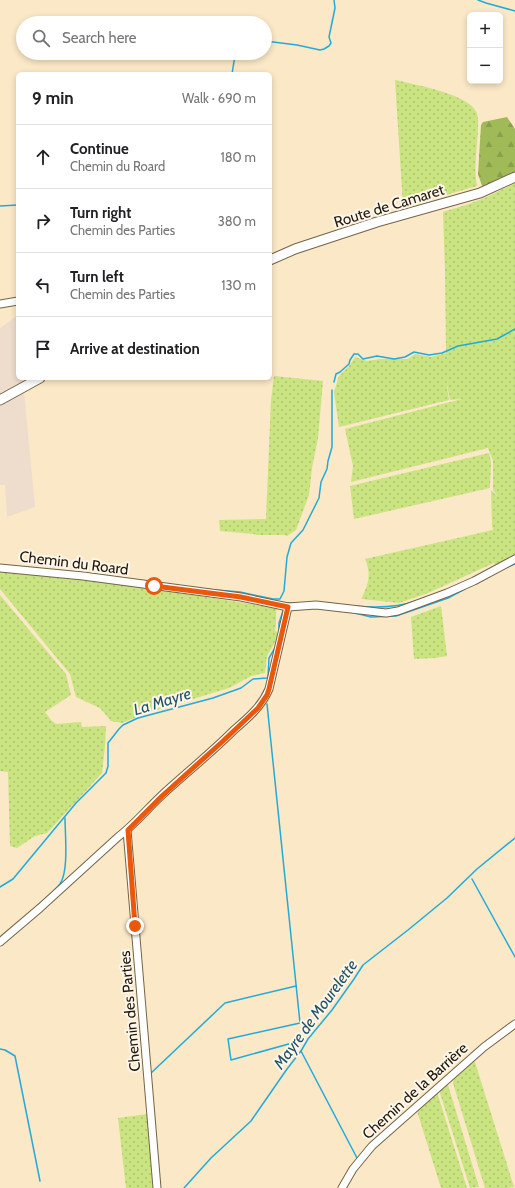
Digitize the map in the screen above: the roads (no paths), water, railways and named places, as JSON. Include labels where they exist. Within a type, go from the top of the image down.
[{"type":"main road","name":"Route de Camaret","points":[[272,259],[296,249],[377,222],[480,193],[515,177]]},
{"type":"main road","points":[[0,400],[36,380]]},
{"type":"street","points":[[0,304],[16,301]]},
{"type":"street","name":"Chemin du Roard","points":[[0,568],[83,576],[241,597],[288,607],[316,605],[386,613],[447,593],[474,581],[515,559]]},
{"type":"street","points":[[0,942],[118,837],[128,830],[162,796],[258,708],[267,695],[271,683],[288,607]]},
{"type":"street","name":"Chemin des Parties","points":[[128,830],[157,1188]]},
{"type":"street","name":"Chemin de la Barrière","points":[[342,1188],[353,1169],[372,1146],[484,1047],[515,1024]]},
{"type":"waterway","points":[[272,42],[320,50],[329,46],[331,43],[329,37],[335,8],[334,0]]},
{"type":"waterway","points":[[478,0],[515,11]]},
{"type":"waterway","points":[[232,72],[234,60]]},
{"type":"waterway","points":[[0,206],[16,205]]},
{"type":"waterway","points":[[334,382],[336,374],[349,364],[354,354],[358,354],[363,359],[377,356],[394,359],[405,357],[414,352],[429,355],[442,353],[458,346],[497,339],[515,329]]},
{"type":"waterway","points":[[205,589],[240,592],[273,599],[280,599],[284,591],[287,557],[291,543],[303,530],[319,498],[321,482],[327,469],[332,447],[332,390]]},
{"type":"waterway","name":"La Mayre","points":[[503,569],[515,564]]},
{"type":"waterway","points":[[355,613],[371,617],[396,616],[448,598],[465,589]]},
{"type":"waterway","name":"La Mayre","points":[[355,606],[386,607],[416,601]]},
{"type":"waterway","name":"La Mayre","points":[[288,603],[296,603]]},
{"type":"waterway","name":"La Mayre","points":[[279,631],[279,623],[284,608]]},
{"type":"waterway","name":"La Mayre","points":[[0,887],[13,879],[76,803],[106,773],[108,766],[108,743],[123,725],[138,718],[213,698],[241,688],[253,679],[267,678],[269,658],[275,648]]},
{"type":"waterway","points":[[267,704],[300,1023],[228,1039],[231,1060],[303,1040]]},
{"type":"waterway","points":[[33,910],[51,894],[63,878],[66,862],[65,818]]},
{"type":"waterway","name":"Mayre de Mourelette","points":[[184,1188],[211,1158],[251,1121],[308,1039],[332,1010],[363,965],[447,898],[477,869],[515,838]]},
{"type":"waterway","points":[[472,879],[515,957]]},
{"type":"waterway","points":[[150,1074],[225,1003],[296,986]]},
{"type":"waterway","points":[[0,1049],[5,1050],[15,1056],[40,1181]]},
{"type":"waterway","points":[[301,1051],[357,1159]]}]
